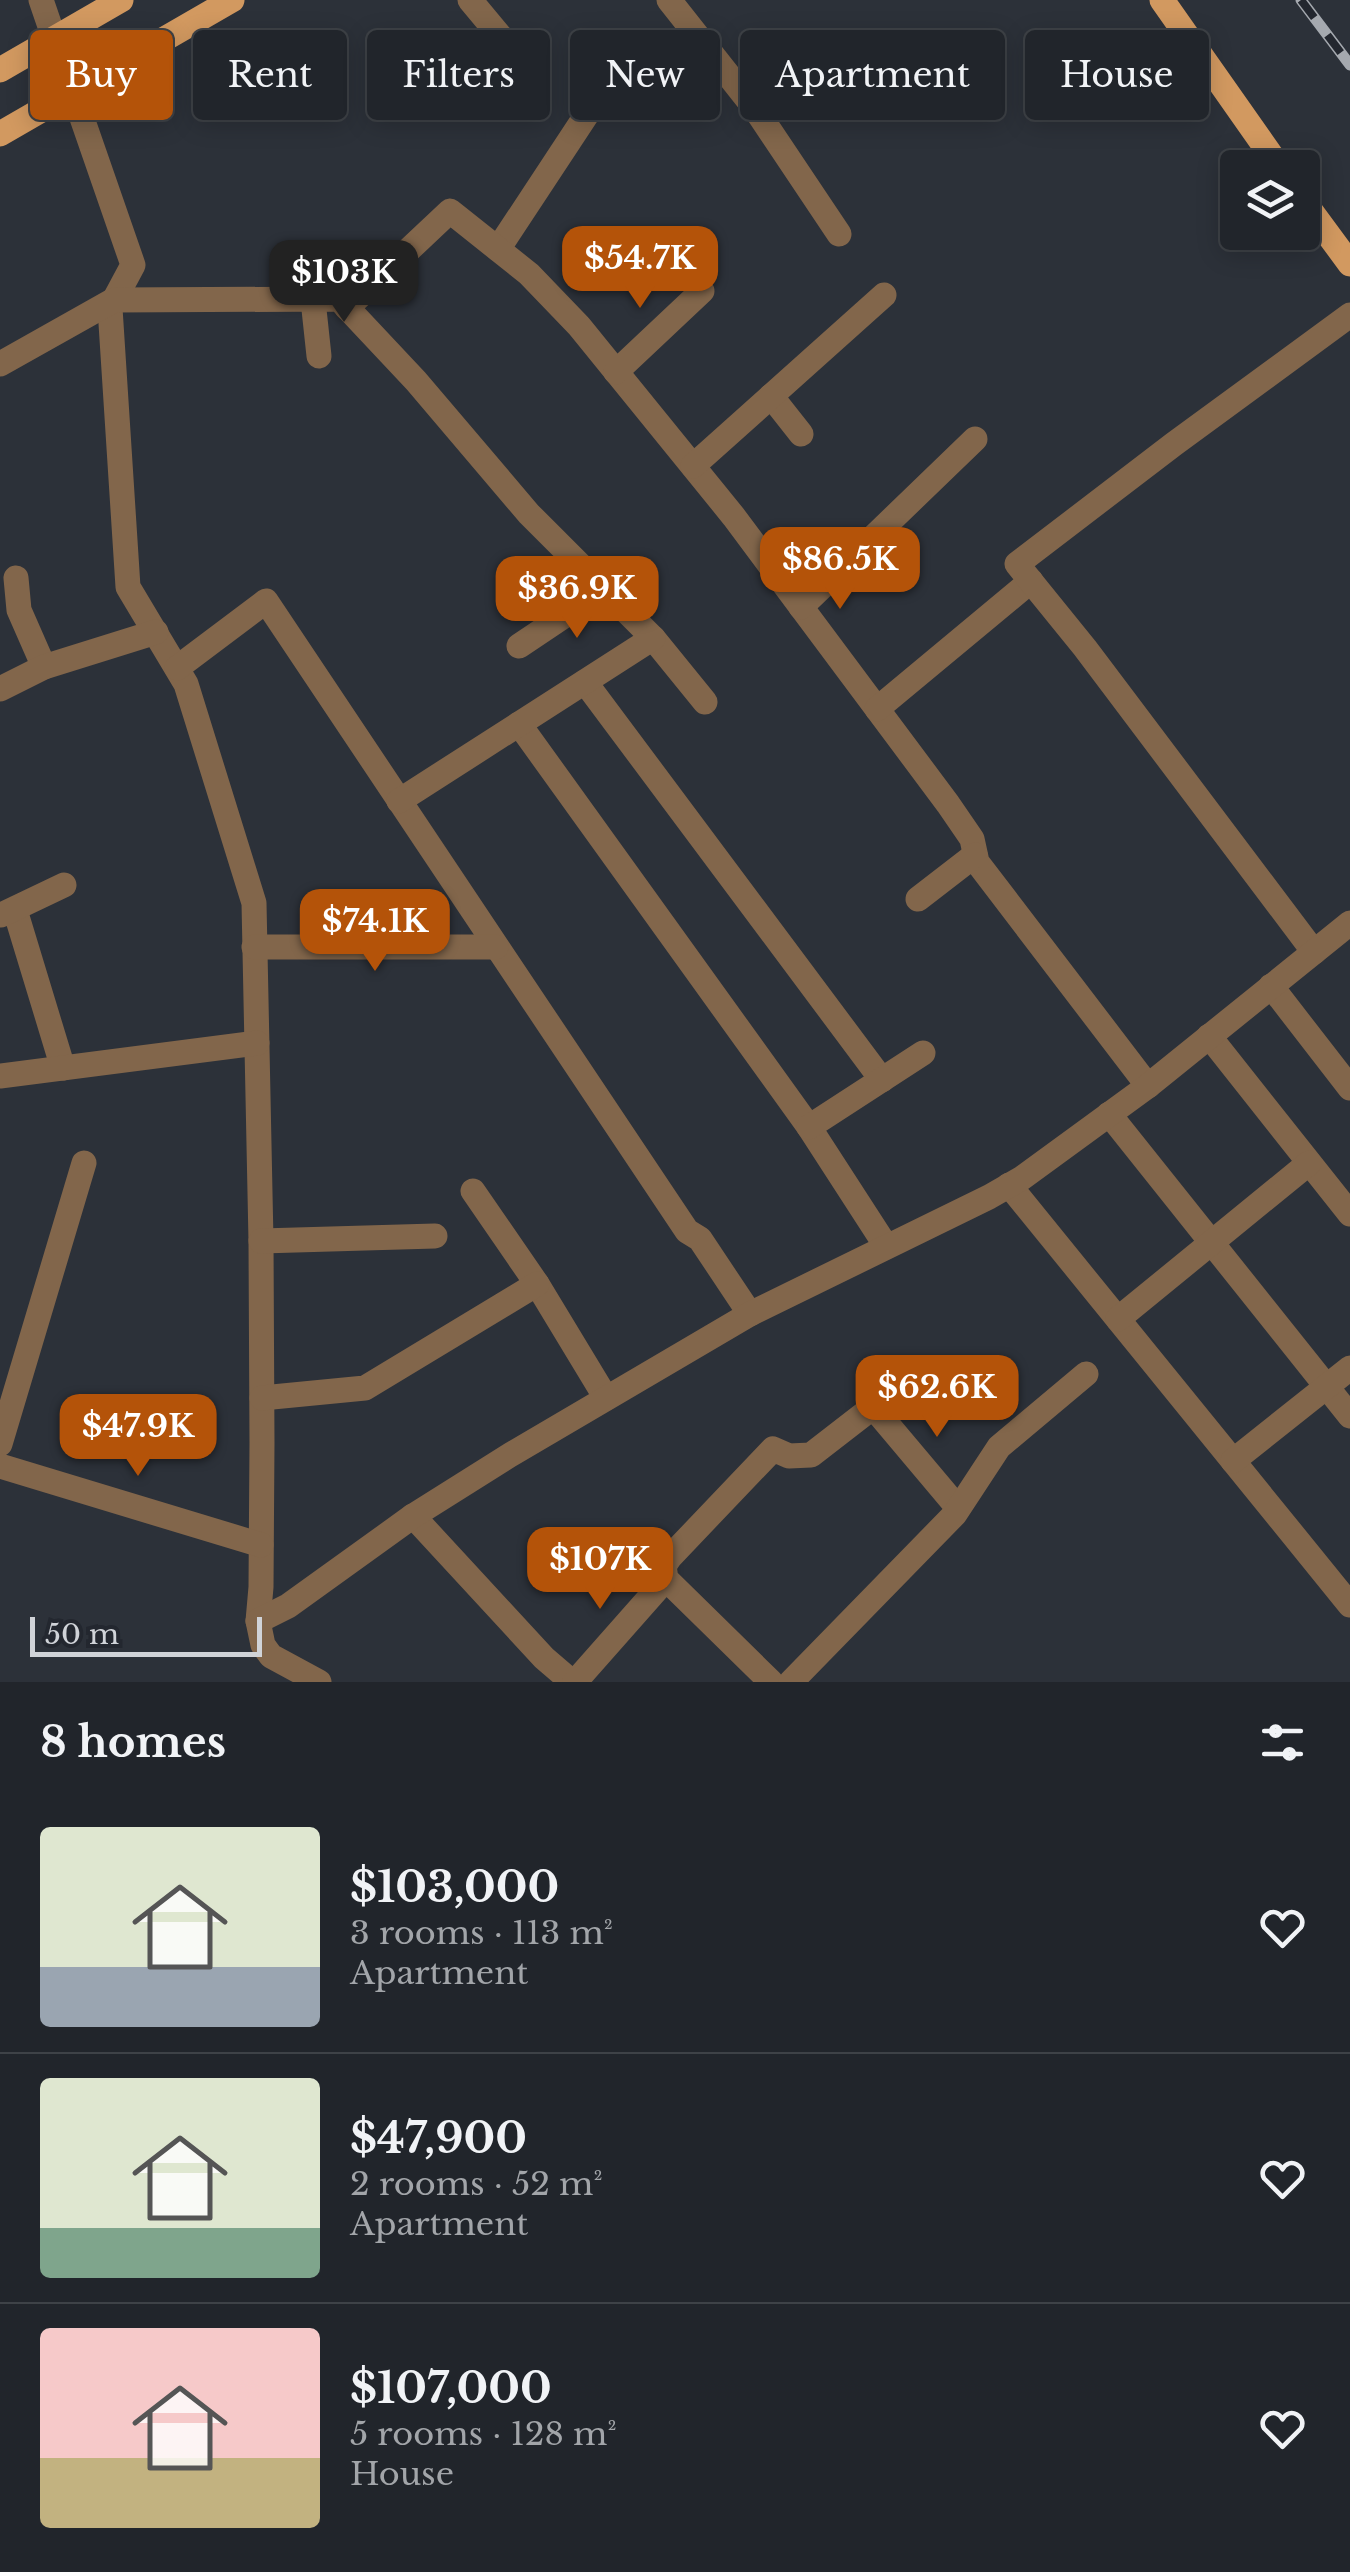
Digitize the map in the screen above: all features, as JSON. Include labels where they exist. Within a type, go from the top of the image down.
[{"type":"main road","points":[[68,30],[120,0]]},
{"type":"main road","points":[[173,34],[232,0]]},
{"type":"main road","points":[[1162,0],[1267,150]]},
{"type":"main road","points":[[0,70],[30,52]]},
{"type":"main road","points":[[0,134],[30,117]]},
{"type":"main road","points":[[1320,223],[1350,264]]},
{"type":"street","points":[[41,0],[51,30]]},
{"type":"street","points":[[470,0],[495,30]]},
{"type":"street","points":[[670,0],[756,110],[839,234]]},
{"type":"street","points":[[83,120],[134,264],[110,308],[128,587],[186,684],[254,904],[262,1398],[258,1621],[263,1645],[271,1656],[319,1682]]},
{"type":"street","points":[[498,249],[583,120]]},
{"type":"street","points":[[347,308],[450,211],[530,274],[579,326],[802,607],[972,839],[977,862],[1148,1086]]},
{"type":"street","points":[[616,372],[702,290]]},
{"type":"street","points":[[693,466],[884,294]]},
{"type":"street","points":[[0,364],[114,300],[339,300],[416,381],[529,514],[652,638],[705,702]]},
{"type":"street","points":[[313,300],[319,356]]},
{"type":"street","points":[[1314,952],[1017,564],[1350,314]]},
{"type":"street","points":[[771,396],[802,434]]},
{"type":"street","points":[[802,607],[976,439]]},
{"type":"street","points":[[16,578],[20,610],[44,667]]},
{"type":"street","points":[[877,708],[1031,582]]},
{"type":"street","points":[[519,646],[604,589]]},
{"type":"street","points":[[177,668],[266,601],[687,1231],[700,1238],[750,1314]]},
{"type":"street","points":[[0,689],[44,667],[156,632]]},
{"type":"street","points":[[399,801],[652,638]]},
{"type":"street","points":[[585,682],[882,1080]]},
{"type":"street","points":[[519,724],[809,1128],[886,1246]]},
{"type":"street","points":[[918,899],[976,855]]},
{"type":"street","points":[[63,1068],[6,908],[64,886]]},
{"type":"street","points":[[258,1621],[288,1606],[413,1516],[750,1314],[989,1198],[1148,1086],[1350,923]]},
{"type":"street","points":[[254,947],[496,947]]},
{"type":"street","points":[[1271,986],[1350,1088]]},
{"type":"street","points":[[1209,1036],[1350,1214]]},
{"type":"street","points":[[0,1076],[258,1043]]},
{"type":"street","points":[[809,1128],[923,1054]]},
{"type":"street","points":[[1109,1114],[1350,1416]]},
{"type":"street","points":[[1118,1319],[1309,1162]]},
{"type":"street","points":[[0,1444],[84,1163]]},
{"type":"street","points":[[1009,1185],[1350,1605]]},
{"type":"street","points":[[473,1192],[537,1284],[606,1398]]},
{"type":"street","points":[[261,1241],[435,1236]]},
{"type":"street","points":[[262,1398],[365,1388],[537,1284]]},
{"type":"street","points":[[1234,1462],[1350,1368]]},
{"type":"street","points":[[791,1682],[958,1508],[999,1447],[1086,1374]]},
{"type":"street","points":[[771,1682],[666,1579],[664,1566],[773,1449],[789,1456],[812,1455],[874,1407],[958,1508]]},
{"type":"street","points":[[0,1466],[261,1544]]},
{"type":"street","points":[[413,1516],[544,1658],[573,1682],[666,1579]]},
{"type":"railway","points":[[1301,0],[1350,65]]}]
